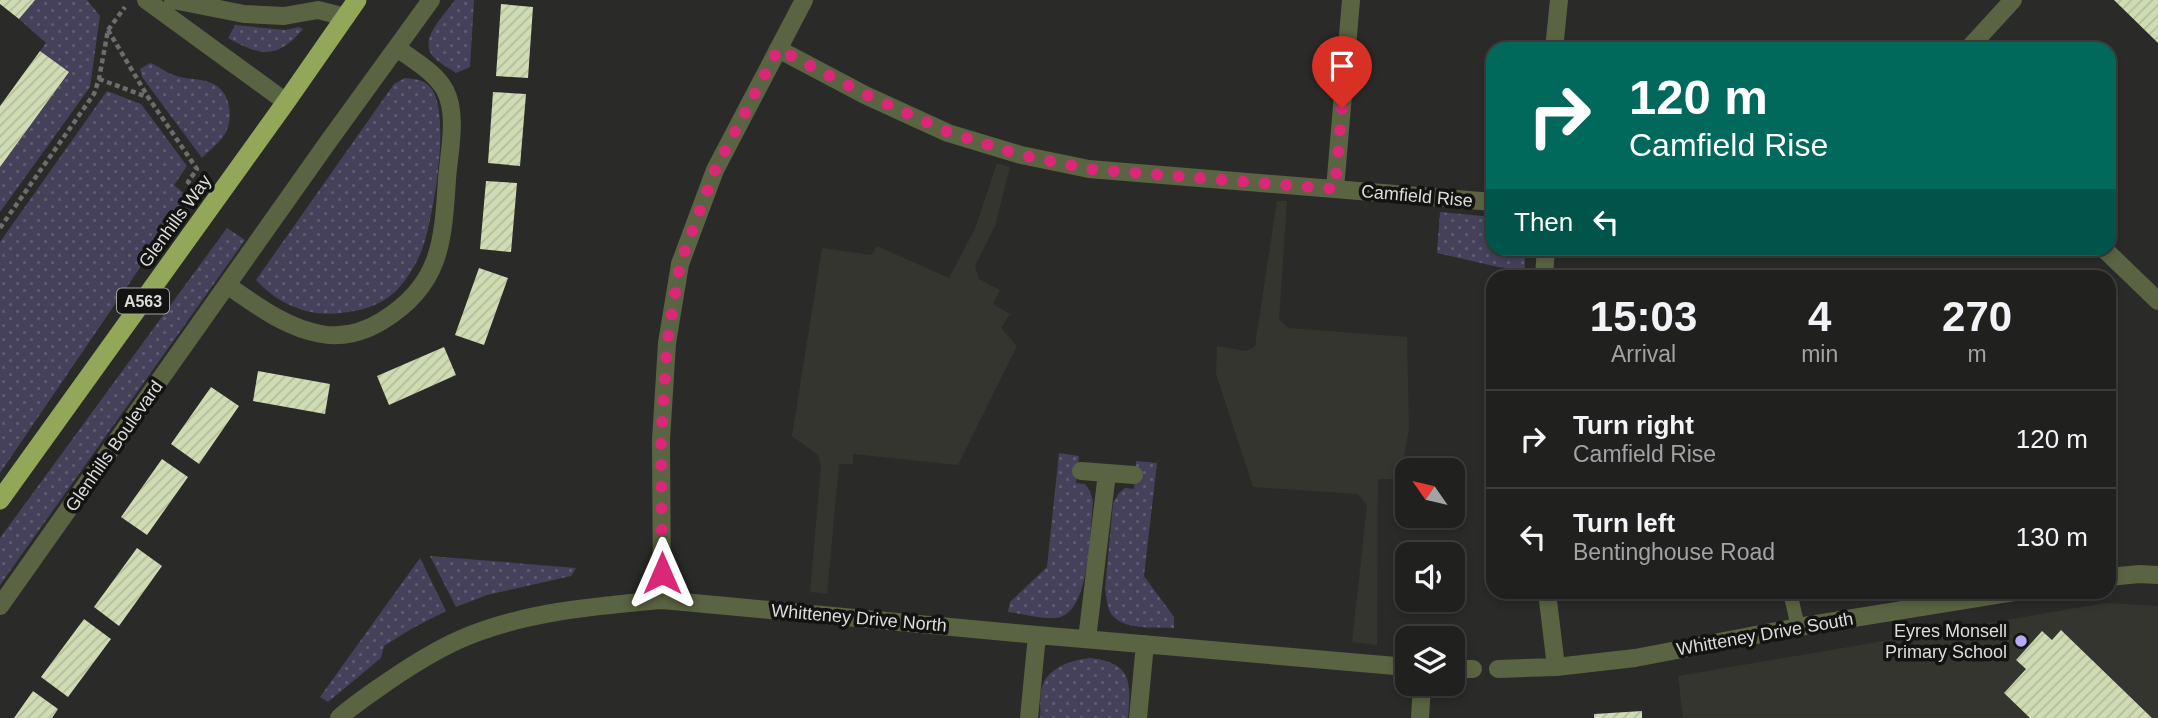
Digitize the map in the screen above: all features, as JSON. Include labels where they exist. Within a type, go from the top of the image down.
[{"type":"highway","name":"Glenhills Way","points":[[0,500],[357,0]]},
{"type":"street","points":[[146,0],[286,102]]},
{"type":"street","points":[[173,0],[244,14],[284,16],[318,10],[346,17]]},
{"type":"street","name":"Glenhills Boulevard","points":[[0,606],[431,0]]},
{"type":"street","points":[[662,600],[661,440],[667,343],[680,264],[715,170],[804,0]]},
{"type":"street","points":[[1335,189],[1351,0]]},
{"type":"street","points":[[1554,42],[1559,0]]},
{"type":"street","points":[[1974,42],[2013,0]]},
{"type":"street","points":[[228,285],[260,309],[287,323],[321,334],[341,335],[359,332],[397,312],[427,279],[443,234],[451,127],[450,102],[444,88],[433,75],[397,48]]},
{"type":"street","name":"Camfield Rise","points":[[778,49],[865,94],[948,132],[1021,155],[1089,169],[1486,201]]},
{"type":"street","points":[[2111,256],[2158,301]]},
{"type":"street","points":[[1081,471],[1134,475]]},
{"type":"street","points":[[1087,639],[1107,473]]},
{"type":"street","points":[[2116,576],[2158,575]]},
{"type":"street","points":[[1548,599],[1556,667]]},
{"type":"street","name":"Whitteney Drive South","points":[[1498,669],[1556,667],[1635,659],[1798,627],[1971,599]]},
{"type":"street","name":"Whitteney Drive North","points":[[339,718],[388,681],[425,657],[462,638],[553,613],[662,600],[1395,666]]},
{"type":"street","points":[[1029,718],[1037,635]]},
{"type":"street","points":[[1138,718],[1144,644]]},
{"type":"street","points":[[1465,669],[1472,669]]},
{"type":"street","points":[[1420,718],[1421,696]]},
{"type":"lane","points":[[1792,599],[1798,627]]},
{"type":"path","points":[[0,228],[94,94],[108,30],[130,0]]},
{"type":"path","points":[[108,30],[148,97],[197,169],[188,182],[215,202]]},
{"type":"path","points":[[99,79],[148,97]]},
{"type":"shaded area","points":[[35,0],[87,0],[100,16],[90,87],[0,212],[0,167],[68,72],[40,51],[46,43],[19,19]]},
{"type":"shaded area","points":[[455,0],[474,0],[470,67],[456,73],[437,60],[429,48],[435,26]]},
{"type":"shaded area","points":[[235,25],[303,29],[285,46],[268,52],[250,49],[228,38]]},
{"type":"shaded area","points":[[150,63],[179,77],[211,83],[227,98],[230,113],[228,128],[220,141],[202,158],[142,77],[140,69]]},
{"type":"shaded area","points":[[405,78],[421,81],[429,86],[436,98],[440,116],[436,189],[427,233],[415,265],[395,292],[383,301],[363,309],[317,313],[284,302],[256,280],[394,84]]},
{"type":"shaded area","points":[[107,91],[141,104],[187,166],[174,185],[188,197],[0,473],[0,242]]},
{"type":"shaded area","points":[[997,163],[1010,167],[995,226],[975,266],[979,279],[1000,290],[993,304],[1010,314],[1001,328],[1017,346],[958,465],[853,454],[853,464],[839,464],[827,594],[810,592],[821,466],[818,455],[792,436],[822,248],[871,255],[877,246],[949,278],[975,229]]},
{"type":"shaded area","points":[[1277,201],[1287,201],[1279,319],[1288,328],[1407,337],[1409,429],[1404,458],[1395,458],[1395,479],[1378,479],[1377,645],[1352,642],[1367,505],[1358,494],[1253,487],[1216,374],[1217,346],[1246,351],[1255,346]]},
{"type":"shaded area","points":[[1440,212],[1486,216],[1486,256],[1525,256],[1525,270],[1498,267],[1437,253]]},
{"type":"shaded area","points":[[227,228],[245,240],[0,585],[0,538]]},
{"type":"shaded area","points":[[1059,453],[1079,456],[1076,483],[1085,484],[1093,501],[1089,549],[1082,587],[1068,613],[1056,618],[1008,612],[1010,602],[1047,567]]},
{"type":"shaded area","points":[[1136,461],[1157,463],[1144,576],[1174,617],[1174,628],[1130,625],[1115,618],[1107,604],[1105,589],[1113,503],[1125,488],[1134,489]]},
{"type":"shaded area","points":[[430,556],[576,568],[571,576],[487,595],[456,607]]},
{"type":"shaded area","points":[[420,558],[446,611],[384,646],[381,658],[328,702],[320,697]]},
{"type":"shaded area","name":"Eyres Monsell Primary School","points":[[2106,603],[2158,606],[2158,718],[1683,718],[1678,676]]},
{"type":"shaded area","points":[[1090,658],[1114,664],[1126,676],[1129,694],[1128,718],[1040,718],[1041,692],[1051,673],[1063,665]]},
{"type":"building","points":[[0,0],[35,0],[19,19],[0,4]]},
{"type":"building","points":[[2114,0],[2158,0],[2158,43]]},
{"type":"building","points":[[501,4],[533,7],[528,78],[496,76]]},
{"type":"building","points":[[40,51],[69,72],[0,167],[0,106]]},
{"type":"building","points":[[493,92],[526,94],[520,166],[488,163]]},
{"type":"building","points":[[486,181],[517,183],[511,252],[480,249]]},
{"type":"building","points":[[479,268],[508,278],[484,345],[455,335]]},
{"type":"building","points":[[444,347],[456,375],[389,405],[377,376]]},
{"type":"building","points":[[258,371],[330,384],[325,414],[253,401]]},
{"type":"building","points":[[211,387],[239,406],[199,464],[171,444]]},
{"type":"building","points":[[162,459],[188,477],[147,535],[121,517]]},
{"type":"building","points":[[137,548],[162,566],[119,626],[94,607]]},
{"type":"building","points":[[84,619],[111,639],[68,697],[41,677]]},
{"type":"building","points":[[2061,630],[2152,718],[2030,718],[2004,693],[2026,669],[2016,660],[2042,631],[2052,640]]},
{"type":"building","points":[[33,691],[58,709],[52,718],[14,718]]},
{"type":"building","points":[[1642,711],[1642,718],[1594,718],[1594,714]]},
{"type":"place","name":"Eyres Monsell Primary School","points":[[2021,641]]},
{"type":"route","points":[[662,573],[661,440],[667,343],[680,264],[715,170],[778,49],[865,94],[948,132],[1021,155],[1089,169],[1335,189],[1342,108]]}]
